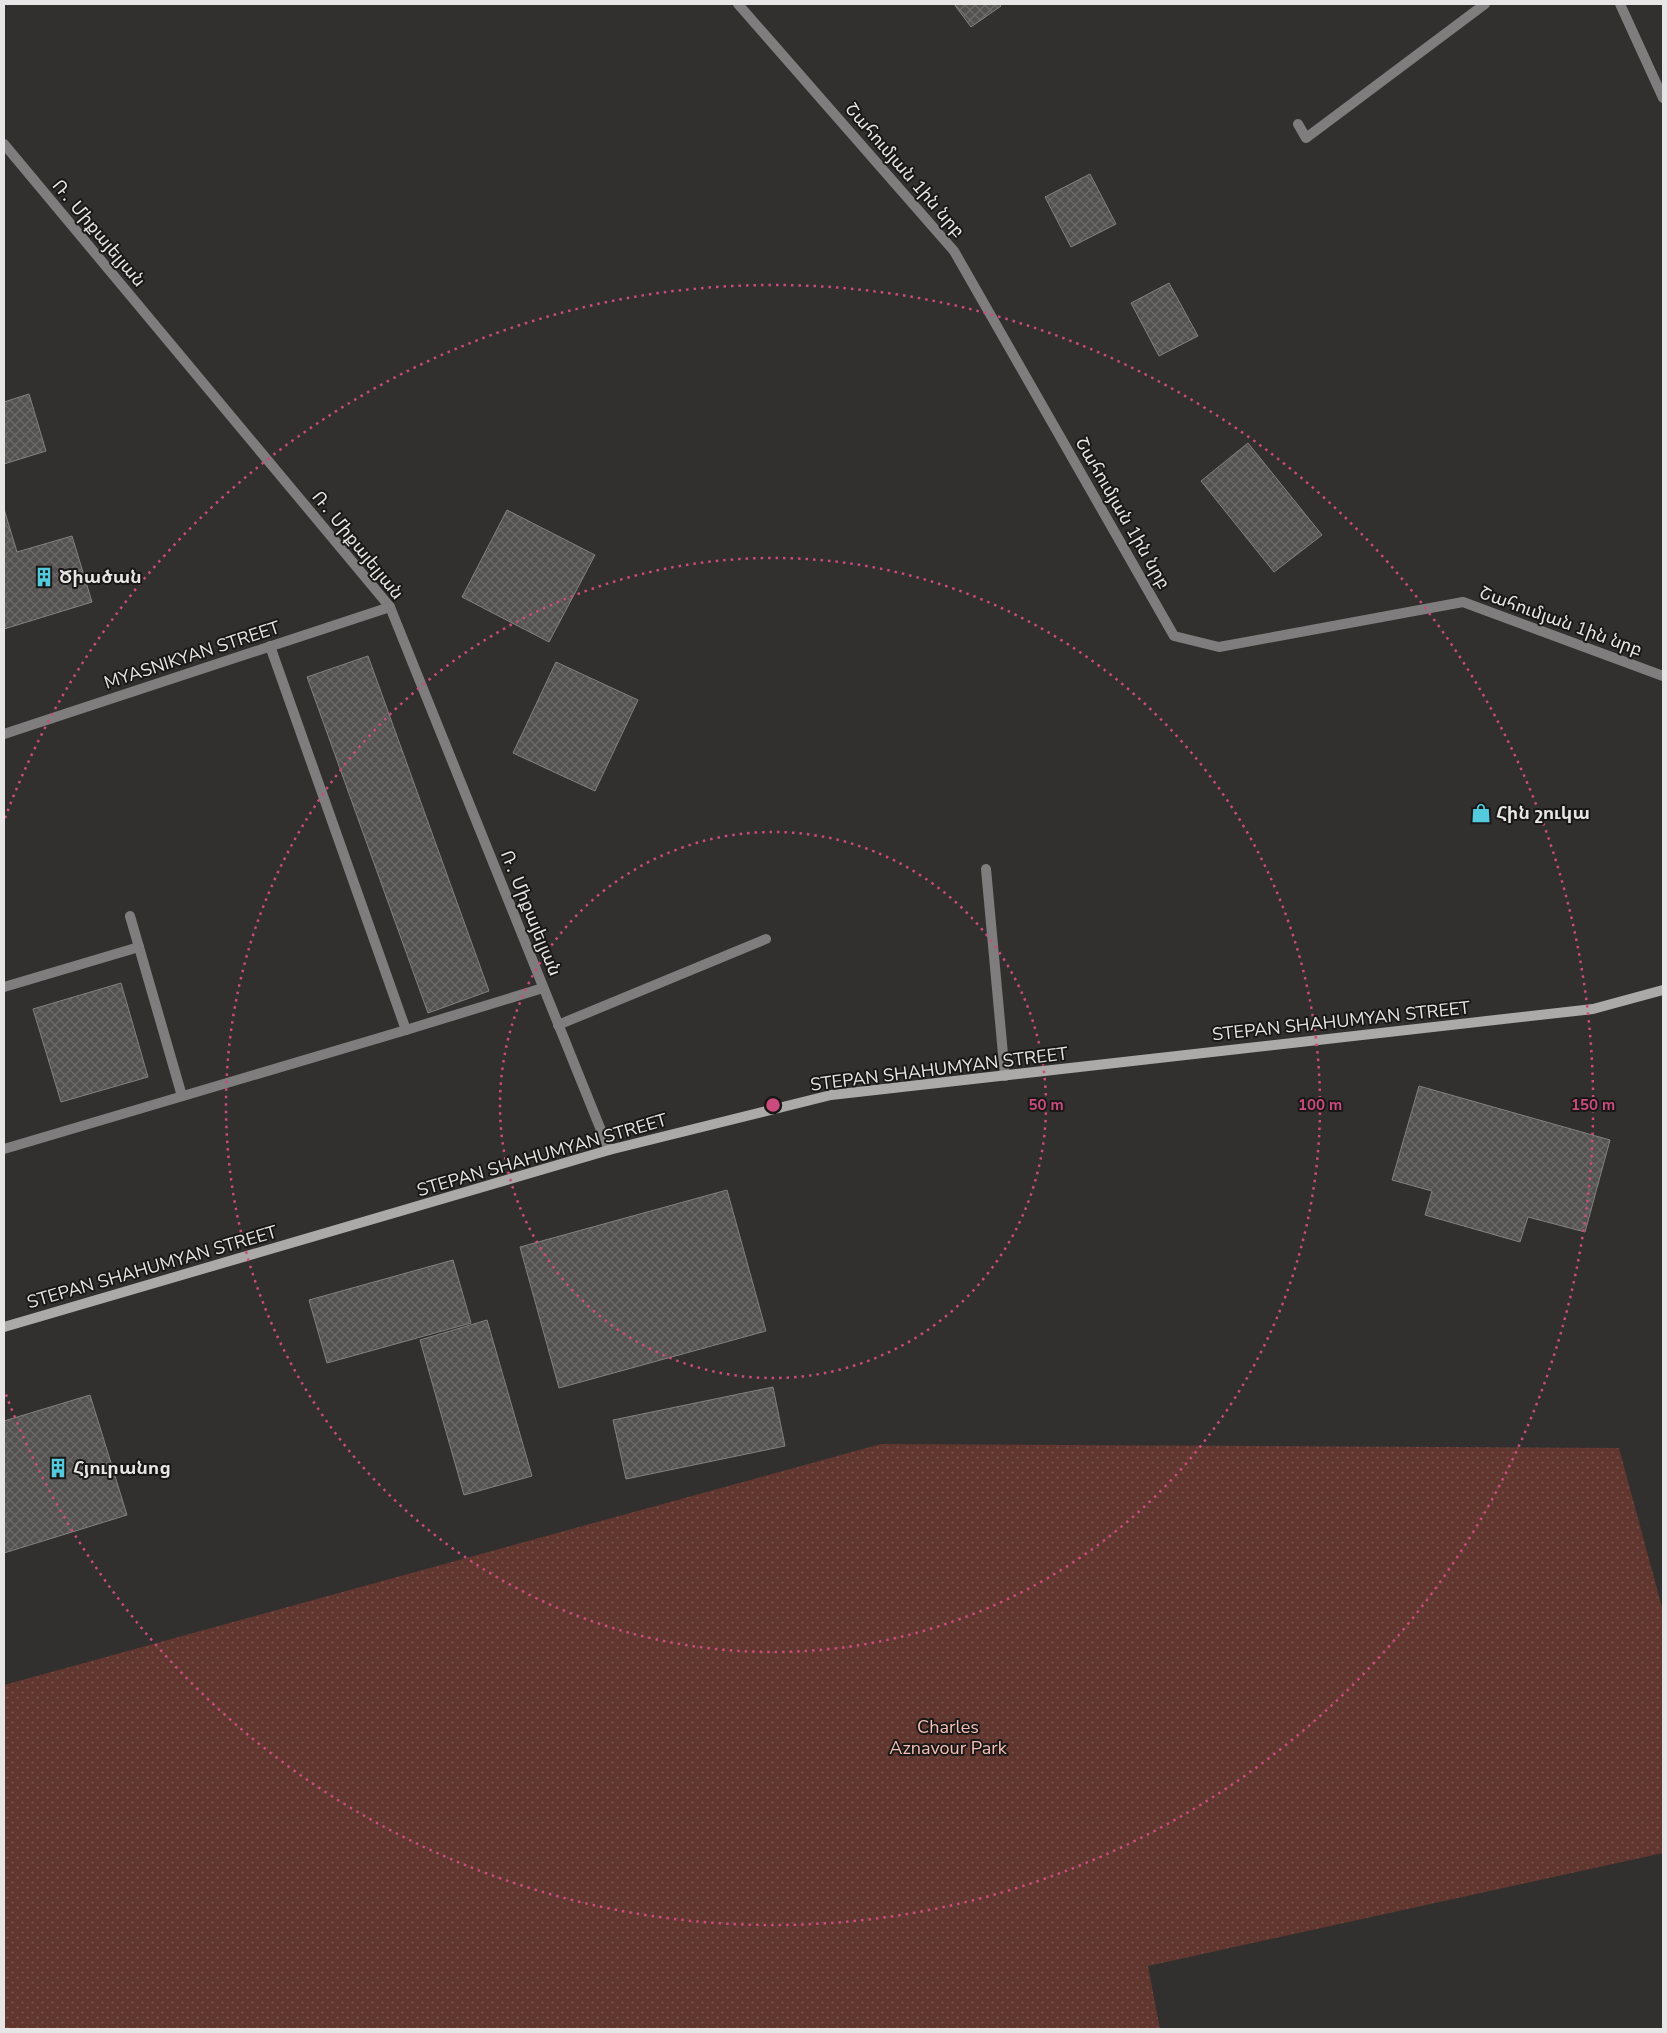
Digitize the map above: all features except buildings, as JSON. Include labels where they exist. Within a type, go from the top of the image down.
[{"type":"main road","name":"STEPAN SHAHUMYAN STREET","points":[[4,1327],[609,1150],[831,1095],[1593,1009],[1663,990]]},
{"type":"street","name":"Շահումյան 1ին նրբ","points":[[738,4],[954,251],[1174,636],[1219,647],[1463,602],[1663,676]]},
{"type":"street","points":[[1298,124],[1306,138],[1485,4]]},
{"type":"street","points":[[1620,4],[1663,98]]},
{"type":"street","name":"Ռ․ Միքայելյան","points":[[4,144],[390,607],[609,1150]]},
{"type":"street","name":"MYASNIKYAN STREET","points":[[4,734],[390,607]]},
{"type":"street","points":[[270,646],[406,1030]]},
{"type":"street","points":[[986,869],[1005,1076]]},
{"type":"street","points":[[130,916],[182,1096]]},
{"type":"street","points":[[558,1025],[766,939]]},
{"type":"street","points":[[4,987],[139,947]]},
{"type":"street","points":[[4,1149],[543,988]]},
{"type":"green space","name":"Charles Aznavour Park","points":[[881,1444],[1619,1448],[1663,1611],[1663,1853],[1148,1966],[1160,2029],[4,2029],[4,1685]]},
{"type":"place","name":"Ծիածան","points":[[44,577]]},
{"type":"place","name":"Հին շուկա","points":[[1481,813]]},
{"type":"place","name":"Հյուրանոց","points":[[58,1468]]}]
